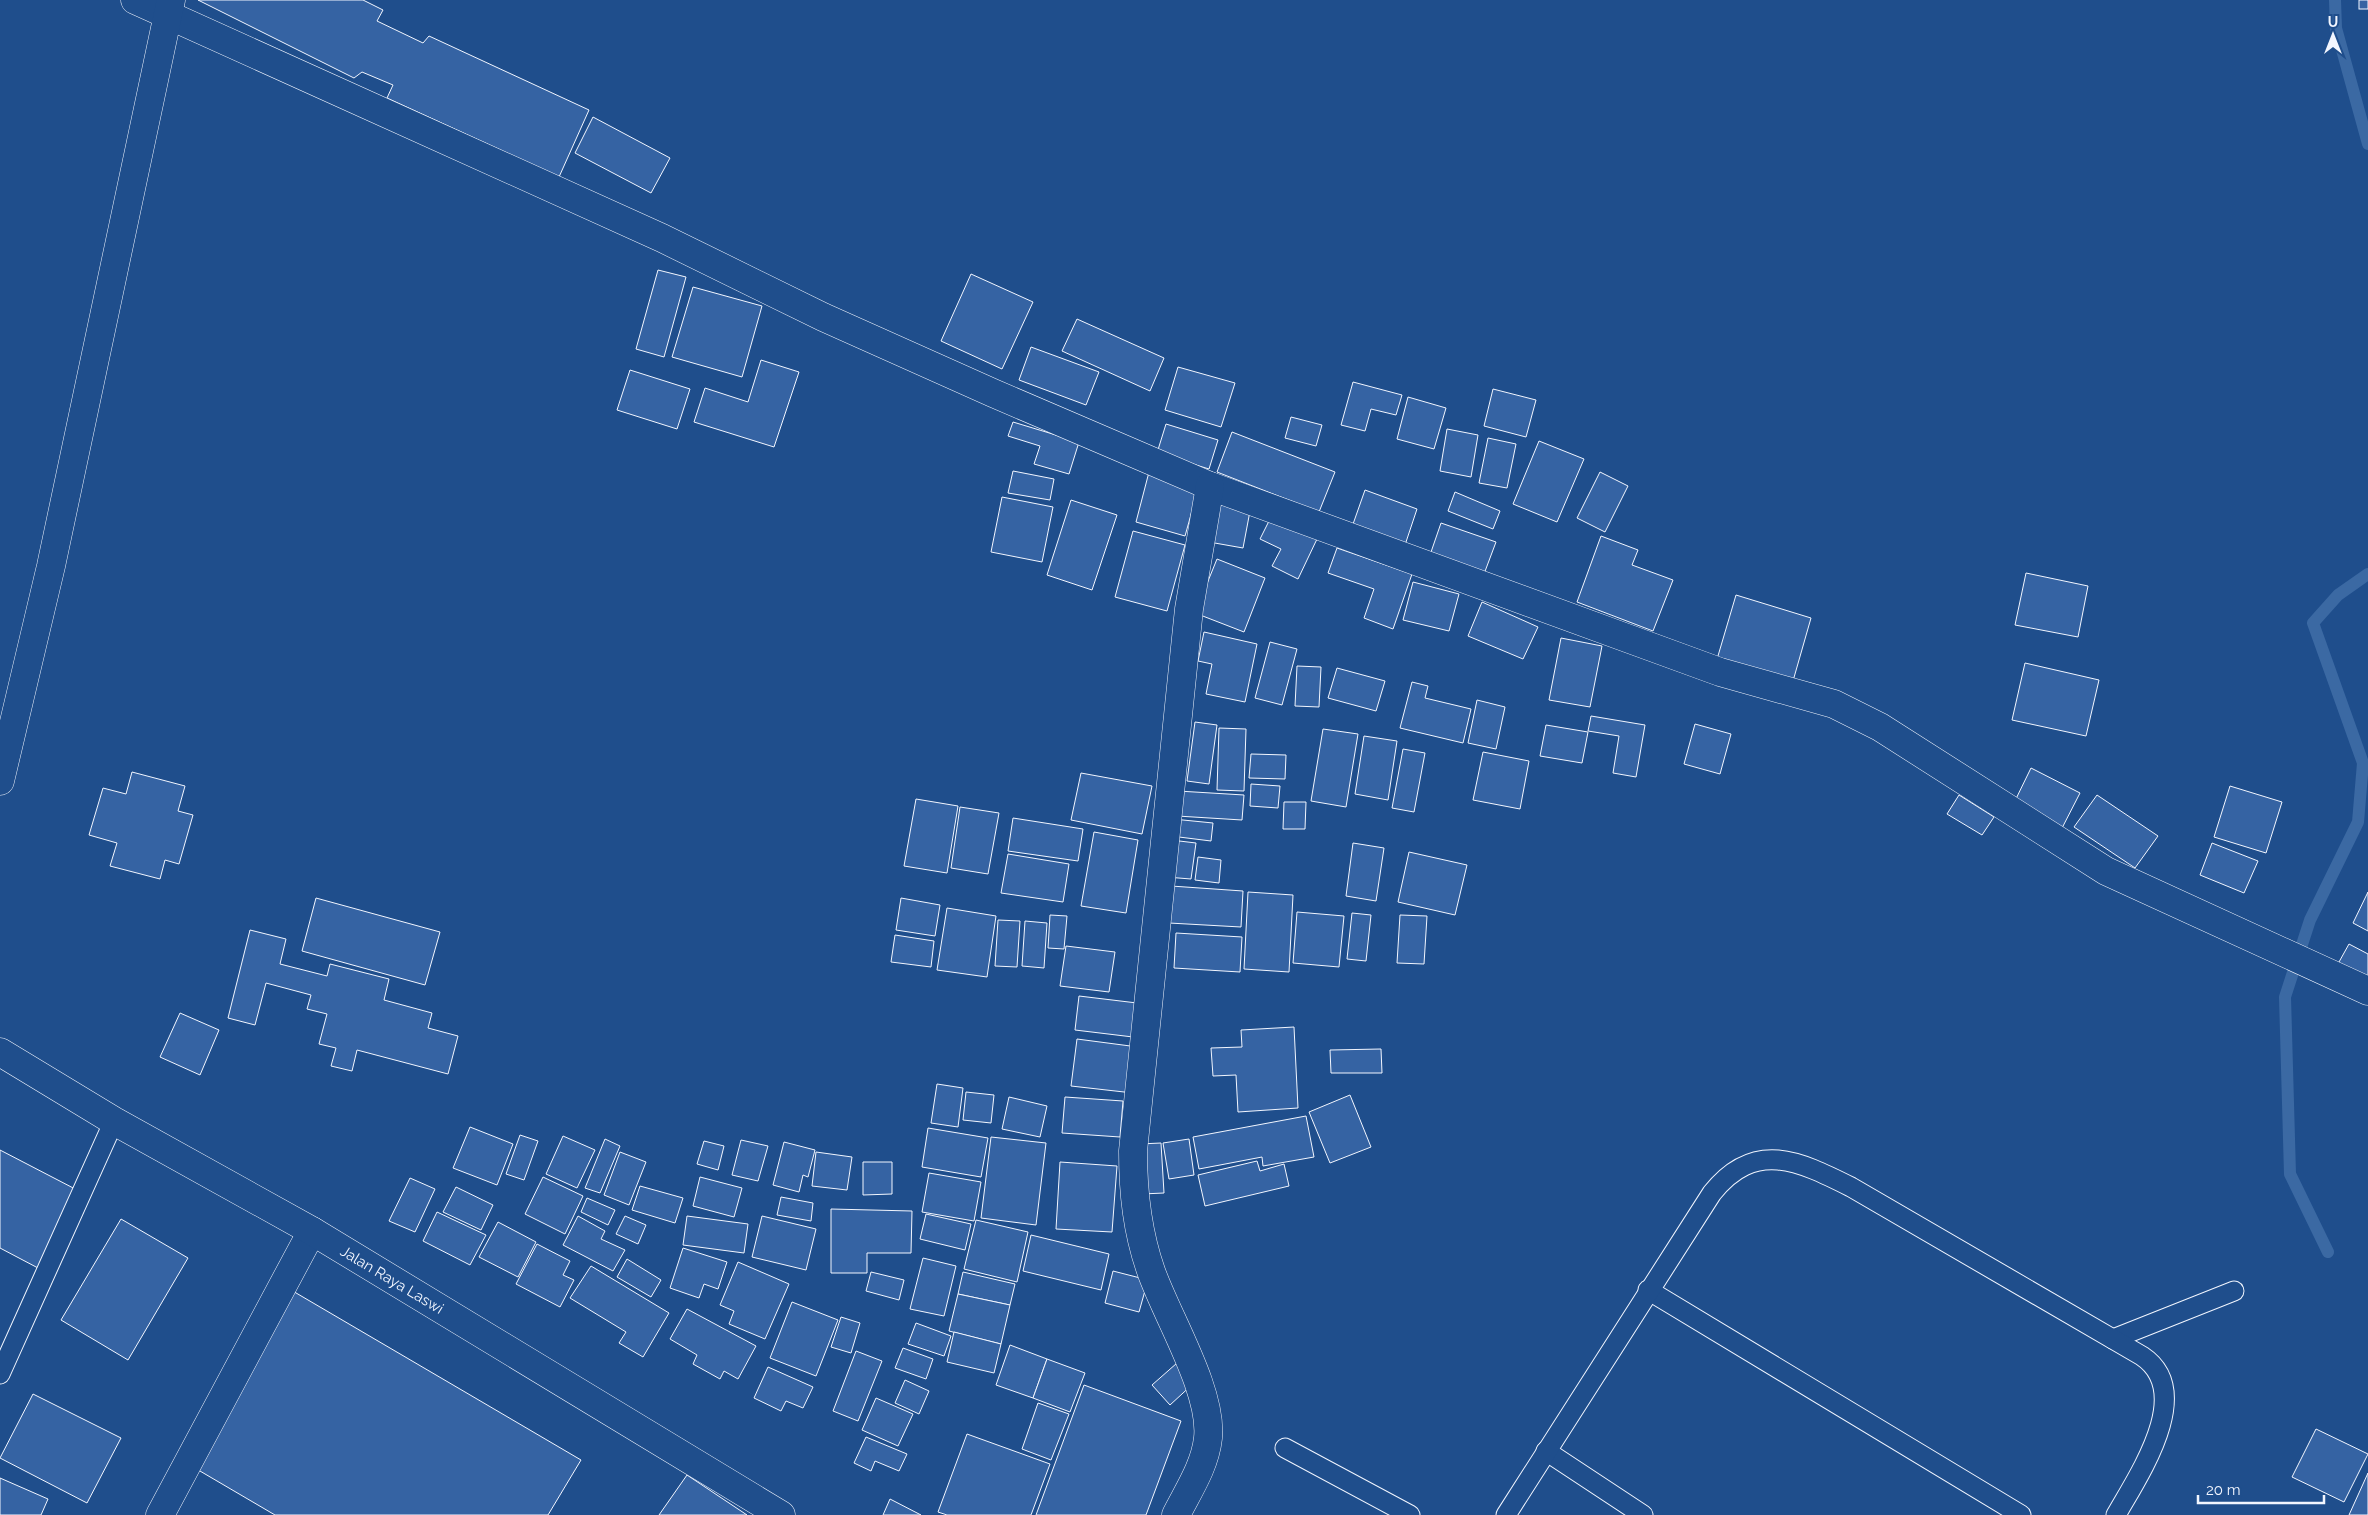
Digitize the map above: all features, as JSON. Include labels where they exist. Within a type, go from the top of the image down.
[{"type":"street","points":[[135,0],[170,7],[662,238],[832,321],[993,393],[1210,486],[1720,672],[1834,704],[1880,727],[2106,871],[2368,991]]},
{"type":"street","points":[[0,781],[51,566],[170,7]]},
{"type":"street","points":[[1176,1515],[1200,1468],[1206,1450],[1208,1413],[1197,1379],[1167,1311],[1144,1250],[1135,1207],[1133,1151],[1190,609],[1210,486]]},
{"type":"street","name":"Jalan Raya Laswi","points":[[0,1052],[114,1121],[312,1231],[780,1515]]},
{"type":"street","points":[[160,1515],[312,1231]]},
{"type":"lane","points":[[0,1374],[114,1121]]},
{"type":"lane","points":[[1506,1515],[1648,1290],[1720,1182],[1748,1163],[1775,1160],[1806,1166],[1851,1187],[2113,1339],[2152,1364],[2160,1378],[2164,1398],[2162,1421],[2156,1439],[2116,1515]]},
{"type":"lane","points":[[1648,1290],[2021,1515]]},
{"type":"lane","points":[[2113,1339],[2234,1291]]},
{"type":"lane","points":[[1285,1448],[1410,1515]]},
{"type":"lane","points":[[1546,1450],[1643,1515]]},
{"type":"building","points":[[198,0],[363,0],[383,10],[377,21],[423,43],[429,36],[589,110],[559,177],[387,98],[393,85],[362,72],[354,78]]},
{"type":"building","points":[[2359,0],[2368,0],[2368,9],[2359,9]]},
{"type":"building","points":[[593,117],[670,158],[651,193],[575,153]]},
{"type":"building","points":[[658,270],[686,277],[664,357],[636,349]]},
{"type":"building","points":[[971,274],[1033,302],[1002,369],[941,341]]},
{"type":"building","points":[[693,287],[762,306],[742,377],[672,357]]},
{"type":"building","points":[[1077,319],[1164,358],[1150,391],[1062,351]]},
{"type":"building","points":[[1031,347],[1099,372],[1086,405],[1019,380]]},
{"type":"building","points":[[761,360],[799,372],[774,447],[694,422],[705,388],[748,402]]},
{"type":"building","points":[[1178,367],[1235,383],[1221,427],[1165,410]]},
{"type":"building","points":[[630,370],[690,389],[677,429],[617,410]]},
{"type":"building","points":[[1353,382],[1402,395],[1396,415],[1371,409],[1365,431],[1341,425]]},
{"type":"building","points":[[1493,389],[1536,400],[1526,437],[1484,426]]},
{"type":"building","points":[[1408,397],[1446,408],[1434,449],[1397,439]]},
{"type":"building","points":[[1291,417],[1322,425],[1316,446],[1285,438]]},
{"type":"building","points":[[1013,422],[1079,442],[1069,474],[1034,464],[1040,446],[1008,436]]},
{"type":"building","points":[[1166,424],[1218,440],[1209,469],[1157,453]]},
{"type":"building","points":[[1447,429],[1478,435],[1471,477],[1440,471]]},
{"type":"building","points":[[1232,432],[1335,472],[1319,512],[1217,472]]},
{"type":"building","points":[[1488,438],[1516,444],[1507,488],[1479,483]]},
{"type":"building","points":[[1539,441],[1584,459],[1557,522],[1513,504]]},
{"type":"building","points":[[1013,471],[1054,479],[1050,500],[1008,493]]},
{"type":"building","points":[[1149,472],[1199,486],[1185,536],[1136,522]]},
{"type":"building","points":[[1600,472],[1628,486],[1605,532],[1577,518]]},
{"type":"building","points":[[1365,490],[1417,509],[1405,545],[1352,527]]},
{"type":"building","points":[[1455,492],[1500,511],[1493,529],[1448,511]]},
{"type":"building","points":[[1002,497],[1053,507],[1042,562],[991,552]]},
{"type":"building","points":[[1071,500],[1117,515],[1092,590],[1047,575]]},
{"type":"building","points":[[1217,504],[1250,511],[1243,548],[1209,542]]},
{"type":"building","points":[[1271,517],[1317,539],[1298,579],[1272,566],[1281,549],[1260,539]]},
{"type":"building","points":[[1441,523],[1496,542],[1484,574],[1430,555]]},
{"type":"building","points":[[1133,531],[1185,545],[1167,611],[1115,597]]},
{"type":"building","points":[[1601,536],[1638,550],[1632,565],[1673,580],[1653,631],[1577,602]]},
{"type":"building","points":[[1337,548],[1412,574],[1393,629],[1364,618],[1374,589],[1328,573]]},
{"type":"building","points":[[1217,559],[1265,578],[1244,632],[1195,613]]},
{"type":"building","points":[[2026,573],[2088,586],[2078,637],[2015,625]]},
{"type":"building","points":[[1413,582],[1459,594],[1449,631],[1403,620]]},
{"type":"building","points":[[1736,595],[1811,618],[1791,688],[1715,666]]},
{"type":"building","points":[[1482,602],[1538,627],[1523,659],[1468,636]]},
{"type":"building","points":[[1204,632],[1257,644],[1245,702],[1206,694],[1212,664],[1198,661]]},
{"type":"building","points":[[1561,638],[1602,646],[1590,707],[1549,700]]},
{"type":"building","points":[[1270,642],[1297,649],[1282,705],[1255,698]]},
{"type":"building","points":[[2025,663],[2099,680],[2086,736],[2012,720]]},
{"type":"building","points":[[1297,666],[1321,667],[1319,707],[1295,706]]},
{"type":"building","points":[[1337,668],[1385,681],[1376,711],[1328,698]]},
{"type":"building","points":[[1412,682],[1428,686],[1425,698],[1471,709],[1463,743],[1400,728]]},
{"type":"building","points":[[1477,700],[1505,707],[1496,749],[1468,743]]},
{"type":"building","points":[[1591,716],[1645,725],[1636,777],[1613,773],[1619,736],[1588,731]]},
{"type":"building","points":[[1195,722],[1217,725],[1209,784],[1187,781]]},
{"type":"building","points":[[1695,724],[1731,734],[1720,774],[1684,764]]},
{"type":"building","points":[[1546,725],[1588,732],[1582,763],[1540,756]]},
{"type":"building","points":[[1219,728],[1246,729],[1244,791],[1217,790]]},
{"type":"building","points":[[1323,729],[1358,734],[1346,807],[1311,801]]},
{"type":"building","points":[[1364,736],[1397,741],[1388,800],[1355,794]]},
{"type":"building","points":[[1403,749],[1425,753],[1414,812],[1392,808]]},
{"type":"building","points":[[1483,752],[1529,761],[1520,809],[1473,800]]},
{"type":"building","points":[[1251,754],[1286,755],[1285,779],[1249,778]]},
{"type":"building","points":[[2031,768],[2080,793],[2060,832],[2011,809]]},
{"type":"building","points":[[132,772],[185,786],[178,811],[193,815],[179,864],[165,860],[160,879],[110,866],[117,843],[89,835],[103,788],[126,794]]},
{"type":"building","points":[[1081,773],[1152,786],[1142,834],[1071,820]]},
{"type":"building","points":[[1251,784],[1280,786],[1278,808],[1250,806]]},
{"type":"building","points":[[2230,786],[2282,802],[2266,853],[2214,837]]},
{"type":"building","points":[[1178,791],[1244,795],[1242,820],[1177,816]]},
{"type":"building","points":[[1959,795],[1994,817],[1982,835],[1947,814]]},
{"type":"building","points":[[2097,795],[2158,836],[2135,868],[2074,827]]},
{"type":"building","points":[[916,799],[958,806],[947,873],[904,866]]},
{"type":"building","points":[[1284,802],[1306,802],[1305,829],[1283,829]]},
{"type":"building","points":[[960,807],[999,813],[988,874],[951,868]]},
{"type":"building","points":[[1013,818],[1083,829],[1078,861],[1008,851]]},
{"type":"building","points":[[1173,819],[1213,823],[1211,841],[1171,836]]},
{"type":"building","points":[[1094,832],[1138,840],[1126,913],[1081,906]]},
{"type":"building","points":[[1171,840],[1196,843],[1191,879],[1166,877]]},
{"type":"building","points":[[1353,843],[1384,848],[1376,901],[1346,896]]},
{"type":"building","points":[[2212,843],[2258,861],[2244,893],[2200,875]]},
{"type":"building","points":[[1409,852],[1467,865],[1455,915],[1398,902]]},
{"type":"building","points":[[1008,854],[1069,864],[1063,902],[1001,893]]},
{"type":"building","points":[[1198,857],[1221,860],[1219,883],[1195,880]]},
{"type":"building","points":[[1171,886],[1243,891],[1241,927],[1169,923]]},
{"type":"building","points":[[1248,892],[1293,895],[1289,972],[1244,969]]},
{"type":"building","points":[[2368,892],[2368,931],[2353,923]]},
{"type":"building","points":[[316,898],[440,932],[425,985],[302,951]]},
{"type":"building","points":[[901,898],[940,905],[935,936],[896,930]]},
{"type":"building","points":[[947,908],[996,916],[987,977],[937,970]]},
{"type":"building","points":[[1297,912],[1344,916],[1339,967],[1293,963]]},
{"type":"building","points":[[1352,913],[1371,915],[1366,961],[1347,959]]},
{"type":"building","points":[[1050,915],[1067,916],[1064,949],[1048,948]]},
{"type":"building","points":[[1400,915],[1427,916],[1424,964],[1397,963]]},
{"type":"building","points":[[998,920],[1020,921],[1017,967],[995,966]]},
{"type":"building","points":[[1025,921],[1047,923],[1044,968],[1022,966]]},
{"type":"building","points":[[250,930],[286,939],[280,964],[327,976],[330,964],[389,979],[384,1000],[432,1013],[428,1028],[458,1036],[448,1074],[357,1050],[352,1071],[331,1066],[336,1048],[319,1044],[327,1014],[307,1009],[311,995],[266,983],[255,1025],[228,1018]]},
{"type":"building","points":[[1176,933],[1242,937],[1240,972],[1174,968]]},
{"type":"building","points":[[895,935],[934,941],[931,967],[891,962]]},
{"type":"building","points":[[2349,944],[2368,954],[2368,988],[2334,971]]},
{"type":"building","points":[[1066,946],[1115,952],[1109,992],[1060,986]]},
{"type":"building","points":[[1079,996],[1137,1003],[1133,1037],[1075,1030]]},
{"type":"building","points":[[180,1013],[219,1030],[200,1075],[160,1057]]},
{"type":"building","points":[[1294,1027],[1298,1108],[1238,1112],[1236,1075],[1213,1076],[1211,1048],[1242,1047],[1241,1030]]},
{"type":"building","points":[[1077,1039],[1138,1047],[1133,1093],[1071,1086]]},
{"type":"building","points":[[1381,1049],[1382,1073],[1331,1073],[1330,1050]]},
{"type":"building","points":[[937,1084],[963,1088],[958,1127],[931,1123]]},
{"type":"building","points":[[966,1092],[994,1095],[991,1123],[963,1120]]},
{"type":"building","points":[[1350,1095],[1371,1147],[1330,1163],[1309,1112]]},
{"type":"building","points":[[1009,1097],[1047,1106],[1040,1137],[1002,1129]]},
{"type":"building","points":[[1065,1097],[1123,1101],[1120,1137],[1062,1133]]},
{"type":"building","points":[[1306,1116],[1314,1157],[1263,1166],[1262,1157],[1199,1169],[1193,1137]]},
{"type":"building","points":[[470,1127],[513,1144],[497,1185],[453,1168]]},
{"type":"building","points":[[928,1128],[988,1138],[981,1177],[922,1167]]},
{"type":"building","points":[[520,1135],[538,1141],[524,1180],[506,1174]]},
{"type":"building","points":[[563,1136],[595,1150],[577,1188],[546,1174]]},
{"type":"building","points":[[991,1137],[1046,1143],[1036,1225],[981,1218]]},
{"type":"building","points":[[605,1139],[620,1146],[600,1193],[585,1188]]},
{"type":"building","points":[[1189,1139],[1194,1175],[1169,1179],[1163,1143]]},
{"type":"building","points":[[741,1140],[768,1146],[758,1181],[732,1175]]},
{"type":"building","points":[[704,1141],[724,1146],[718,1170],[697,1164]]},
{"type":"building","points":[[784,1142],[815,1150],[808,1177],[803,1175],[799,1192],[773,1185]]},
{"type":"building","points":[[1161,1143],[1164,1193],[1142,1194],[1139,1144]]},
{"type":"building","points":[[0,1150],[79,1191],[38,1268],[0,1248]]},
{"type":"building","points":[[620,1152],[646,1162],[629,1205],[604,1195]]},
{"type":"building","points":[[816,1152],[852,1157],[847,1190],[812,1186]]},
{"type":"building","points":[[1257,1161],[1260,1171],[1284,1164],[1289,1186],[1205,1206],[1198,1175]]},
{"type":"building","points":[[863,1162],[892,1162],[892,1194],[863,1195]]},
{"type":"building","points":[[1060,1162],[1117,1166],[1112,1232],[1056,1229]]},
{"type":"building","points":[[929,1173],[981,1182],[974,1221],[922,1212]]},
{"type":"building","points":[[543,1177],[583,1196],[565,1234],[525,1214]]},
{"type":"building","points":[[700,1177],[742,1188],[734,1217],[693,1206]]},
{"type":"building","points":[[410,1178],[435,1189],[415,1232],[389,1221]]},
{"type":"building","points":[[640,1186],[683,1198],[675,1223],[632,1210]]},
{"type":"building","points":[[456,1187],[493,1205],[481,1230],[443,1212]]},
{"type":"building","points":[[781,1197],[813,1203],[811,1221],[777,1215]]},
{"type":"building","points":[[587,1198],[615,1210],[608,1225],[581,1212]]},
{"type":"building","points":[[831,1209],[912,1211],[911,1253],[867,1253],[867,1273],[831,1273]]},
{"type":"building","points":[[437,1212],[486,1235],[470,1265],[423,1241]]},
{"type":"building","points":[[926,1214],[971,1224],[965,1250],[920,1239]]},
{"type":"building","points":[[578,1216],[605,1231],[601,1239],[625,1250],[613,1271],[563,1245]]},
{"type":"building","points":[[625,1216],[646,1225],[638,1244],[616,1234]]},
{"type":"building","points":[[687,1216],[748,1224],[744,1253],[683,1245]]},
{"type":"building","points":[[762,1216],[816,1229],[806,1270],[752,1257]]},
{"type":"building","points":[[121,1219],[188,1258],[128,1360],[61,1320]]},
{"type":"building","points":[[976,1220],[1028,1232],[1017,1282],[964,1269]]},
{"type":"building","points":[[498,1222],[536,1242],[518,1277],[479,1257]]},
{"type":"building","points":[[1031,1235],[1109,1254],[1101,1290],[1023,1271]]},
{"type":"building","points":[[537,1244],[570,1261],[563,1275],[574,1280],[560,1307],[516,1284]]},
{"type":"building","points":[[683,1248],[727,1262],[718,1289],[704,1284],[699,1298],[670,1288]]},
{"type":"building","points":[[923,1258],[956,1266],[944,1316],[910,1309]]},
{"type":"building","points":[[627,1259],[661,1280],[651,1297],[617,1277]]},
{"type":"building","points":[[738,1262],[789,1284],[765,1339],[729,1324],[734,1311],[720,1305]]},
{"type":"building","points":[[591,1266],[669,1313],[643,1357],[619,1343],[626,1332],[570,1298]]},
{"type":"building","points":[[1113,1271],[1148,1280],[1139,1312],[1105,1303]]},
{"type":"building","points":[[871,1272],[904,1280],[899,1300],[866,1291]]},
{"type":"building","points":[[963,1272],[1015,1284],[1010,1305],[958,1294]]},
{"type":"building","points":[[291,1290],[581,1460],[548,1515],[275,1515],[188,1464]]},
{"type":"building","points":[[958,1294],[1010,1305],[1001,1344],[949,1331]]},
{"type":"building","points":[[792,1302],[838,1320],[816,1376],[770,1358]]},
{"type":"building","points":[[687,1309],[756,1346],[738,1379],[724,1371],[720,1379],[693,1364],[697,1355],[670,1339]]},
{"type":"building","points":[[841,1317],[860,1323],[851,1353],[831,1347]]},
{"type":"building","points":[[916,1323],[951,1336],[944,1356],[908,1344]]},
{"type":"building","points":[[954,1332],[1001,1344],[994,1373],[947,1362]]},
{"type":"building","points":[[1010,1345],[1047,1359],[1033,1398],[996,1385]]},
{"type":"building","points":[[903,1348],[933,1359],[926,1379],[895,1368]]},
{"type":"building","points":[[856,1351],[882,1361],[858,1421],[833,1411]]},
{"type":"building","points":[[1047,1359],[1085,1373],[1070,1412],[1033,1398]]},
{"type":"building","points":[[1177,1363],[1195,1382],[1170,1405],[1152,1385]]},
{"type":"building","points":[[768,1367],[813,1387],[803,1408],[786,1401],[781,1411],[754,1398]]},
{"type":"building","points":[[905,1380],[929,1391],[919,1414],[895,1403]]},
{"type":"building","points":[[1084,1385],[1181,1421],[1146,1515],[1036,1515]]},
{"type":"building","points":[[33,1394],[121,1438],[87,1503],[0,1458]]},
{"type":"building","points":[[876,1398],[913,1414],[898,1446],[862,1430]]},
{"type":"building","points":[[1038,1403],[1069,1414],[1051,1460],[1022,1449]]},
{"type":"building","points":[[2316,1429],[2368,1454],[2344,1502],[2292,1477]]},
{"type":"building","points":[[967,1434],[1050,1464],[1031,1515],[947,1515],[938,1512]]},
{"type":"building","points":[[866,1437],[907,1454],[899,1471],[875,1461],[871,1471],[854,1463]]},
{"type":"building","points":[[2368,1473],[2368,1515],[2349,1515]]},
{"type":"building","points":[[687,1475],[747,1515],[659,1515]]},
{"type":"building","points":[[0,1478],[48,1499],[41,1515],[0,1515]]},
{"type":"building","points":[[890,1499],[921,1515],[883,1515]]},
{"type":"waterway","points":[[2335,0],[2336,28],[2368,144]]},
{"type":"waterway","points":[[2328,1252],[2290,1174],[2285,997],[2310,920],[2358,822],[2363,763],[2313,623],[2338,595],[2368,574]]}]
